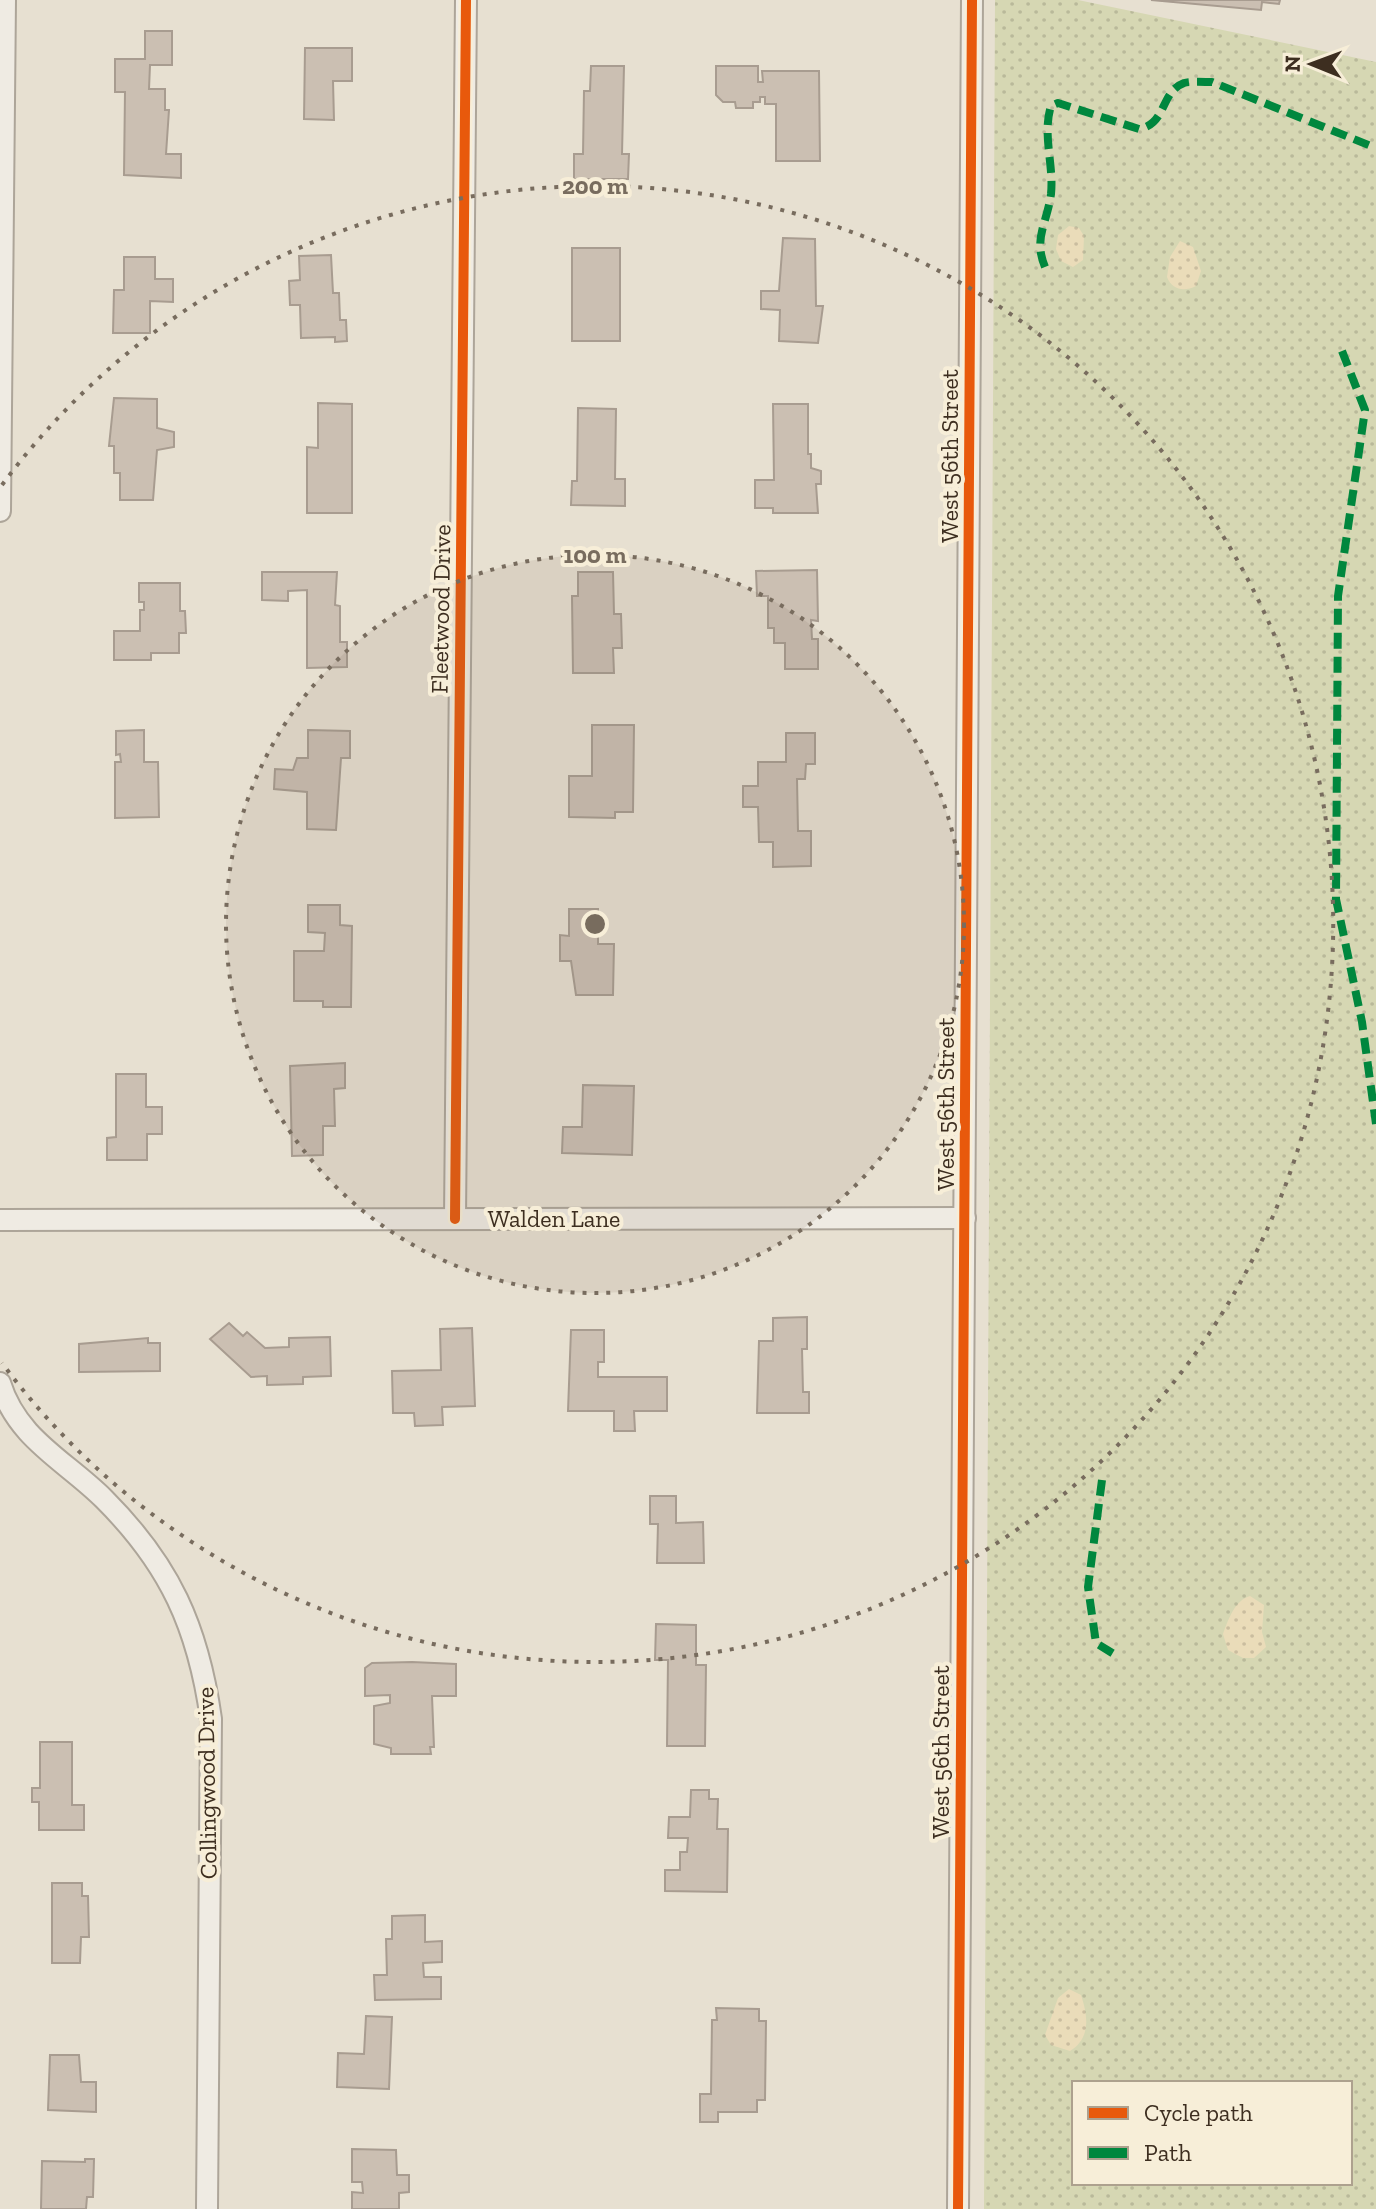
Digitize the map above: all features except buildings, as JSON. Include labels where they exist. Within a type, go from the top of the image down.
[{"type":"street","points":[[0,511],[5,0]]},
{"type":"street","name":"Fleetwood Drive","points":[[455,1219],[466,0]]},
{"type":"street","name":"West 56th Street","points":[[958,2209],[972,0]]},
{"type":"street","name":"Walden Lane","points":[[0,1220],[965,1218]]},
{"type":"street","name":"Collingwood Drive","points":[[0,1383],[18,1420],[32,1439],[104,1499],[151,1552],[185,1610],[200,1652],[211,1719],[207,2209]]},
{"type":"green space","points":[[995,0],[1078,0],[1376,62],[1376,2209],[984,2209]]},
{"type":"sand","points":[[1069,226],[1079,228],[1084,236],[1083,260],[1073,267],[1061,261],[1056,249],[1058,235]]},
{"type":"sand","points":[[1180,241],[1193,247],[1201,271],[1196,286],[1187,289],[1175,287],[1167,277],[1170,257]]},
{"type":"sand","points":[[1250,1596],[1264,1605],[1262,1632],[1266,1647],[1254,1658],[1243,1658],[1228,1650],[1223,1634],[1236,1606]]},
{"type":"sand","points":[[1069,1989],[1081,1995],[1086,2019],[1082,2040],[1070,2051],[1051,2045],[1045,2035],[1058,1998]]},
{"type":"marked path","points":[[1045,267],[1040,248],[1051,194],[1048,127],[1051,106],[1058,103],[1139,129],[1154,121],[1176,87],[1187,82],[1212,82],[1376,148]]},
{"type":"marked path","points":[[1342,351],[1365,410],[1338,596],[1336,899],[1362,1022],[1376,1124]]},
{"type":"marked path","points":[[1102,1480],[1088,1587],[1096,1643],[1117,1656]]},
{"type":"cycle path","points":[[455,1219],[466,0]]},
{"type":"cycle path","points":[[958,2209],[972,0]]}]
